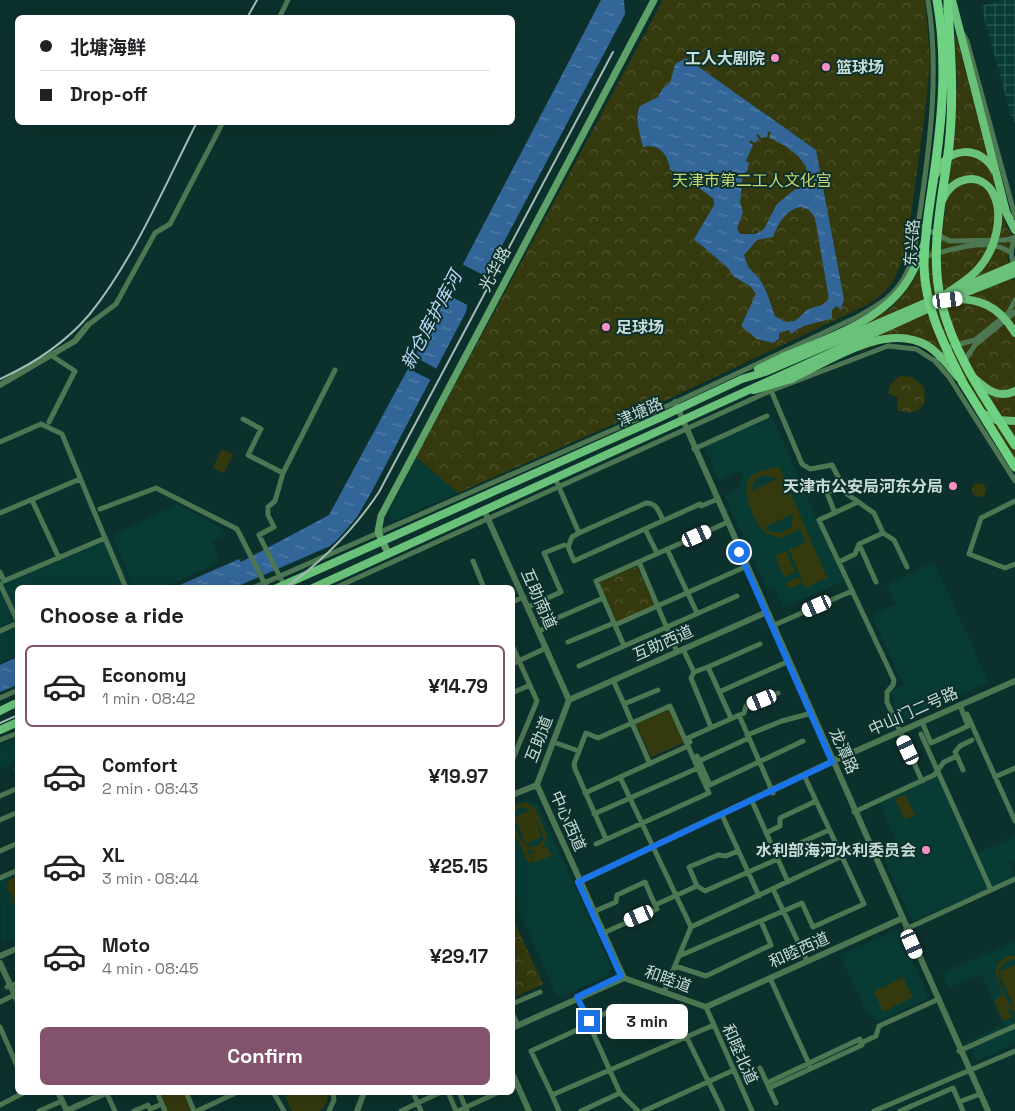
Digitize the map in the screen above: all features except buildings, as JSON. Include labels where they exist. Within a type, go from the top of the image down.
[{"type":"highway","name":"东兴路","points":[[949,3],[952,93],[949,147],[936,264],[940,300],[954,342],[1015,445]]},
{"type":"highway","name":"东兴路","points":[[938,4],[943,94],[926,238],[925,278],[930,306],[943,342],[963,383],[981,412],[989,420],[1015,466]]},
{"type":"main road","name":"光华路","points":[[378,532],[381,516],[396,485],[654,0]]},
{"type":"main road","points":[[949,3],[959,28],[1006,212],[1015,235]]},
{"type":"main road","points":[[933,182],[944,160],[960,152],[972,152],[988,161],[998,176]]},
{"type":"main road","points":[[941,206],[951,186],[962,180],[973,179],[983,182],[991,190],[997,212],[995,237],[985,260],[975,272],[947,297]]},
{"type":"main road","points":[[742,379],[783,357],[868,318],[887,305],[909,279],[926,238]]},
{"type":"main road","name":"津塘路","points":[[319,585],[388,553],[486,514],[555,478],[748,392],[1015,265]]},
{"type":"main road","name":"津塘路","points":[[286,585],[676,406],[947,297],[1015,272]]},
{"type":"main road","points":[[947,297],[968,298],[984,302],[1002,314],[1015,333]]},
{"type":"main road","points":[[748,392],[770,389],[867,344],[897,337],[914,340],[930,347],[963,383]]},
{"type":"main road","points":[[973,377],[994,393],[1003,394],[1015,391]]},
{"type":"main road","points":[[989,420],[1015,421]]},
{"type":"main road","points":[[378,532],[388,553]]},
{"type":"main road","points":[[0,711],[14,704]]},
{"type":"main road","points":[[0,730],[15,723]]},
{"type":"street","points":[[280,15],[288,0]]},
{"type":"street","points":[[100,509],[156,488],[237,530],[252,555],[266,585],[278,576],[378,532],[676,406],[878,306],[897,288],[911,260],[918,225],[930,140],[933,97],[933,61],[928,0]]},
{"type":"street","points":[[959,28],[967,41],[1015,216]]},
{"type":"street","points":[[0,385],[52,356],[116,304],[155,233],[170,224],[221,125]]},
{"type":"street","points":[[918,225],[950,241],[1015,235],[1011,253],[1015,272]]},
{"type":"street","points":[[911,260],[961,247],[998,245],[1011,253]]},
{"type":"street","points":[[935,362],[952,346],[975,340],[1001,320],[1009,312],[1015,300]]},
{"type":"street","points":[[949,377],[961,366],[975,345],[1015,312]]},
{"type":"street","points":[[788,382],[888,346],[916,349],[935,362],[949,377],[1015,481]]},
{"type":"street","points":[[49,422],[75,371],[52,356]]},
{"type":"street","points":[[281,585],[264,550],[259,535],[274,527],[268,514],[268,508],[275,501],[284,473],[335,370]]},
{"type":"street","points":[[341,585],[486,514],[558,486],[770,389],[802,464],[810,469],[832,465],[846,494],[874,514],[882,534],[894,540],[907,568]]},
{"type":"street","name":"龙潭路","points":[[676,406],[986,1111]]},
{"type":"street","points":[[695,449],[767,416]]},
{"type":"street","points":[[243,419],[261,429],[248,455],[284,473]]},
{"type":"street","points":[[0,442],[41,424],[62,434],[125,585]]},
{"type":"street","points":[[555,478],[579,532]]},
{"type":"street","points":[[0,513],[80,479]]},
{"type":"street","points":[[835,513],[827,494],[843,486]]},
{"type":"street","points":[[32,500],[59,558]]},
{"type":"street","points":[[663,520],[657,508],[652,504],[646,503],[579,532],[572,537],[568,547],[574,561],[700,504],[701,506],[717,500]]},
{"type":"street","points":[[1015,501],[981,518],[969,554],[1005,568],[1015,564]]},
{"type":"street","points":[[858,502],[819,520],[894,680],[886,698],[922,781]]},
{"type":"street","name":"互助南道","points":[[486,514],[569,700]]},
{"type":"street","points":[[624,646],[596,581],[727,522]]},
{"type":"street","points":[[645,529],[657,553]]},
{"type":"street","points":[[839,562],[855,554],[859,544],[882,534]]},
{"type":"street","points":[[0,572],[4,581],[106,538]]},
{"type":"street","points":[[528,607],[561,592],[544,553],[564,544]]},
{"type":"street","points":[[859,544],[876,582]]},
{"type":"street","points":[[667,549],[697,614]]},
{"type":"street","points":[[473,561],[483,585]]},
{"type":"street","points":[[639,562],[667,627],[694,672]]},
{"type":"street","points":[[568,642],[658,606],[746,566]]},
{"type":"street","points":[[0,584],[15,616]]},
{"type":"street","points":[[772,626],[852,590]]},
{"type":"street","points":[[579,666],[737,596]]},
{"type":"street","points":[[515,601],[524,597]]},
{"type":"street","points":[[539,631],[557,623],[555,619],[604,598]]},
{"type":"street","name":"互助西道","points":[[569,700],[766,612]]},
{"type":"street","points":[[0,631],[15,624]]},
{"type":"street","points":[[711,727],[691,680],[694,672],[760,644]]},
{"type":"street","points":[[515,662],[546,648]]},
{"type":"street","points":[[515,651],[537,701],[515,754]]},
{"type":"street","points":[[719,692],[788,662]]},
{"type":"street","points":[[708,667],[731,718]]},
{"type":"street","points":[[613,680],[650,764]]},
{"type":"street","name":"中山门二号路","points":[[579,883],[833,763],[1015,682]]},
{"type":"street","points":[[515,692],[530,685]]},
{"type":"street","points":[[624,704],[658,690]]},
{"type":"street","points":[[0,698],[15,691]]},
{"type":"street","points":[[778,693],[746,706],[744,713],[688,738],[710,785],[803,741]]},
{"type":"street","name":"互助道","points":[[536,787],[569,700]]},
{"type":"street","points":[[596,844],[709,792],[670,706],[598,738],[586,733],[574,767],[606,839]]},
{"type":"street","points":[[922,723],[931,743],[968,726],[960,706]]},
{"type":"street","points":[[699,761],[782,720],[811,714]]},
{"type":"street","points":[[967,714],[1015,821]]},
{"type":"street","points":[[739,715],[772,792]]},
{"type":"street","points":[[0,740],[15,734]]},
{"type":"street","points":[[921,734],[991,890]]},
{"type":"street","points":[[963,770],[955,752],[960,746],[972,740]]},
{"type":"street","points":[[553,742],[579,751]]},
{"type":"street","points":[[585,792],[688,746]]},
{"type":"street","points":[[855,812],[934,775],[944,762],[956,756]]},
{"type":"street","points":[[594,814],[698,768]]},
{"type":"street","points":[[995,777],[1015,768]]},
{"type":"street","points":[[679,956],[802,903],[813,926],[864,904],[805,776]]},
{"type":"street","points":[[620,777],[652,850],[691,927]]},
{"type":"street","points":[[515,795],[536,787]]},
{"type":"street","name":"中心西道","points":[[536,787],[622,977]]},
{"type":"street","points":[[0,796],[15,789]]},
{"type":"street","points":[[766,833],[780,826],[780,818],[816,801]]},
{"type":"street","points":[[752,802],[788,882]]},
{"type":"street","points":[[0,820],[15,813]]},
{"type":"street","points":[[722,817],[759,896]]},
{"type":"street","points":[[738,851],[726,856],[718,855],[689,867],[697,886],[705,891],[748,872],[829,830]]},
{"type":"street","points":[[664,992],[691,927],[869,844]]},
{"type":"street","points":[[0,851],[15,845]]},
{"type":"street","points":[[0,878],[15,871]]},
{"type":"street","points":[[906,929],[1015,879]]},
{"type":"street","points":[[593,912],[616,902],[617,895],[645,882],[656,905]]},
{"type":"street","points":[[602,933],[657,908],[656,905],[697,886]]},
{"type":"street","points":[[773,889],[807,961]]},
{"type":"street","name":"和睦西道","points":[[706,1007],[902,918]]},
{"type":"street","points":[[675,966],[706,976],[771,945],[761,921]]},
{"type":"street","points":[[0,956],[15,949]]},
{"type":"street","points":[[0,963],[15,1002]]},
{"type":"street","points":[[0,972],[9,987]]},
{"type":"street","points":[[515,1025],[622,977]]},
{"type":"street","name":"和睦道","points":[[622,977],[706,1007]]},
{"type":"street","points":[[770,978],[810,1066]]},
{"type":"street","points":[[9,987],[15,984]]},
{"type":"street","points":[[515,1003],[540,992]]},
{"type":"street","points":[[0,1002],[13,996]]},
{"type":"street","points":[[577,998],[620,1093],[638,1111]]},
{"type":"street","points":[[768,1085],[810,1066],[860,1039],[861,1042],[876,1036],[879,1026],[938,999]]},
{"type":"street","points":[[559,1111],[531,1052],[621,1006],[686,1036],[722,1111]]},
{"type":"street","name":"和睦北道","points":[[706,1007],[752,1111]]},
{"type":"street","points":[[552,1095],[714,1025]]},
{"type":"street","points":[[960,1050],[1015,1026]]},
{"type":"street","points":[[0,1027],[15,1061]]},
{"type":"street","points":[[0,1046],[7,1043]]},
{"type":"street","points":[[874,1111],[1015,1049]]},
{"type":"street","points":[[760,1068],[776,1103]]},
{"type":"street","points":[[644,1111],[734,1070]]},
{"type":"street","points":[[515,1085],[529,1111]]},
{"type":"street","points":[[900,1111],[953,1088],[963,1111]]},
{"type":"street","points":[[581,1111],[620,1093]]},
{"type":"street","points":[[5,1111],[1,1104],[19,1095]]},
{"type":"street","points":[[56,1095],[65,1110],[101,1095]]},
{"type":"street","points":[[59,1095],[60,1102]]},
{"type":"street","points":[[107,1095],[115,1111]]},
{"type":"street","points":[[158,1095],[165,1111]]},
{"type":"street","points":[[187,1095],[195,1111],[231,1095]]},
{"type":"street","points":[[274,1111],[282,1109],[275,1095]]},
{"type":"street","points":[[329,1111],[334,1100],[333,1095]]},
{"type":"street","points":[[356,1111],[362,1095]]},
{"type":"street","points":[[413,1095],[421,1111]]},
{"type":"street","points":[[401,1111],[434,1095]]},
{"type":"street","points":[[449,1095],[457,1111],[466,1109],[493,1095]]},
{"type":"street","points":[[460,1095],[466,1109]]},
{"type":"street","points":[[959,1102],[979,1095]]},
{"type":"street","points":[[39,1111],[60,1102]]},
{"type":"street","points":[[134,1111],[148,1105],[150,1109],[162,1104]]},
{"type":"shaded area","points":[[1002,0],[1015,0],[1015,122],[1013,123],[981,6]]},
{"type":"shaded area","points":[[772,417],[844,581],[783,608],[774,587],[767,589],[725,496],[737,490],[743,476],[741,471],[719,481],[704,446]]},
{"type":"shaded area","points":[[416,457],[458,493],[394,521],[389,513]]},
{"type":"shaded area","points":[[178,504],[222,529],[225,535],[212,541],[220,562],[170,585],[133,585],[112,535]]},
{"type":"shaded area","points":[[108,535],[131,585],[15,585],[15,656],[0,664],[0,578]]},
{"type":"shaded area","points":[[934,562],[989,683],[902,721],[890,692],[904,685],[872,615],[896,604],[887,584]]},
{"type":"shaded area","points":[[13,739],[15,744],[15,764],[0,770],[0,745]]},
{"type":"shaded area","name":"水利部海河水利委员会","points":[[938,775],[973,855],[1015,836],[1015,862],[1010,864],[1015,876],[913,922],[878,846],[895,838],[879,802]]},
{"type":"shaded area","points":[[526,799],[537,803],[612,969],[607,976],[558,998],[516,906],[520,904],[515,892],[515,804]]},
{"type":"shaded area","points":[[15,873],[15,940],[1,941],[0,880]]},
{"type":"shaded area","points":[[899,929],[928,996],[926,999],[882,1020],[874,1019],[866,1011],[840,955]]},
{"type":"shaded area","points":[[1015,941],[1015,1044],[977,1060],[966,1042],[1003,1025],[981,974],[948,988],[942,973]]},
{"type":"green space","name":"天津市第二工人文化宫","points":[[663,0],[925,0],[930,60],[926,106],[907,243],[902,262],[886,291],[869,304],[641,412],[458,493],[416,457]]},
{"type":"green space","points":[[955,30],[1000,205],[1007,228],[1013,236],[1007,257],[1015,281],[1015,462],[967,388],[952,370],[935,355],[918,345],[899,341],[884,343],[862,351],[852,328],[890,309],[912,283],[944,221],[954,140],[957,83]]},
{"type":"green space","points":[[900,376],[912,377],[924,387],[925,401],[917,411],[906,412],[897,410],[898,398],[888,393],[890,385]]},
{"type":"green space","points":[[222,449],[233,455],[224,473],[213,468]]},
{"type":"green space","points":[[779,466],[827,578],[805,588],[789,550],[806,542],[800,529],[781,538],[765,533],[752,513],[747,496],[748,480],[753,475]],"holes":[[[763,475],[778,479],[750,491],[755,480]],[[793,514],[792,525],[782,532],[775,533],[765,527]]]},
{"type":"green space","points":[[976,483],[982,483],[986,490],[982,497],[976,497],[972,493],[972,487]]},
{"type":"green space","points":[[786,551],[795,572],[784,577],[775,556]]},
{"type":"green space","points":[[637,566],[655,606],[617,622],[599,582]]},
{"type":"green space","points":[[799,577],[801,583],[789,589],[786,583]]},
{"type":"green space","points":[[670,709],[685,742],[651,757],[636,724]]},
{"type":"green space","points":[[905,794],[915,815],[905,820],[895,799]]},
{"type":"green space","points":[[525,802],[535,808],[547,835],[543,848],[547,846],[552,855],[534,863],[530,854],[535,851],[527,850],[532,861],[528,863],[515,834],[515,827],[521,839],[531,847],[537,846],[543,840],[543,834],[531,810],[520,807],[515,811],[515,806]]},
{"type":"green space","points":[[531,810],[542,837],[526,844],[515,817]]},
{"type":"green space","points":[[15,877],[15,898],[8,891],[8,883]]},
{"type":"green space","points":[[515,923],[543,984],[515,997]]},
{"type":"green space","points":[[1015,956],[1015,959],[1004,963],[998,972],[1015,965],[1015,1012],[1007,1007],[1012,1017],[1003,1021],[994,1000],[1003,996],[998,984],[996,968],[1003,959]],"holes":[[[999,973],[1014,1008],[1003,992],[999,982]]]},
{"type":"green space","points":[[903,977],[913,997],[883,1012],[874,992]]},
{"type":"green space","points":[[160,1095],[185,1095],[192,1111],[167,1111]]},
{"type":"green space","points":[[285,1095],[327,1095],[328,1099],[324,1108],[318,1111],[292,1111]]},
{"type":"water","points":[[601,0],[624,0],[625,14],[488,272],[480,279],[474,290],[466,312],[357,517],[330,546],[241,585],[180,585],[239,559],[241,562],[329,515],[417,352]]},
{"type":"water","points":[[686,58],[816,150],[844,299],[841,309],[836,306],[832,310],[832,318],[800,328],[792,334],[789,330],[779,333],[779,339],[773,343],[757,339],[741,326],[756,294],[751,287],[733,276],[728,268],[694,239],[714,205],[714,199],[677,172],[670,170],[662,151],[654,147],[643,147],[639,131],[638,111],[640,106],[658,97],[663,88],[670,83],[675,64]],"holes":[[[768,132],[771,132],[769,138],[784,145],[799,157],[808,172],[808,179],[804,187],[794,190],[777,204],[764,229],[756,234],[740,234],[737,228],[743,212],[740,202],[743,173],[747,172],[749,163],[746,161],[753,145],[749,142],[751,140],[755,143],[759,139],[756,135],[758,134],[761,138],[767,137]],[[801,207],[809,210],[815,218],[829,299],[822,305],[808,309],[795,321],[785,322],[775,316],[762,284],[748,266],[744,255],[757,240],[773,237],[780,222],[787,214]]]},
{"type":"water","points":[[15,658],[15,686],[0,692],[0,665]]},
{"type":"pier","points":[[462,264],[485,276],[469,306],[446,294]]},
{"type":"pier","points":[[413,356],[437,369],[431,380],[407,368]]},
{"type":"railway","points":[[249,15],[257,0]]},
{"type":"railway","points":[[289,585],[325,556],[359,520],[379,492],[613,52]]},
{"type":"railway","points":[[0,379],[48,352],[70,335],[89,315],[105,294],[134,247],[196,125]]},
{"type":"railway","points":[[0,723],[15,716]]},
{"type":"place","name":"工人大剧院","points":[[775,58]]},
{"type":"place","name":"篮球场","points":[[826,67]]},
{"type":"place","name":"足球场","points":[[606,327]]},
{"type":"place","name":"天津市公安局河东分局","points":[[953,486]]},
{"type":"place","name":"水利部海河水利委员会","points":[[926,850]]},
{"type":"route","points":[[589,1021],[577,997],[621,976],[578,882],[832,762],[739,552]]},
{"type":"water label","name":"新仓库护库河","points":[[431,320]]}]
